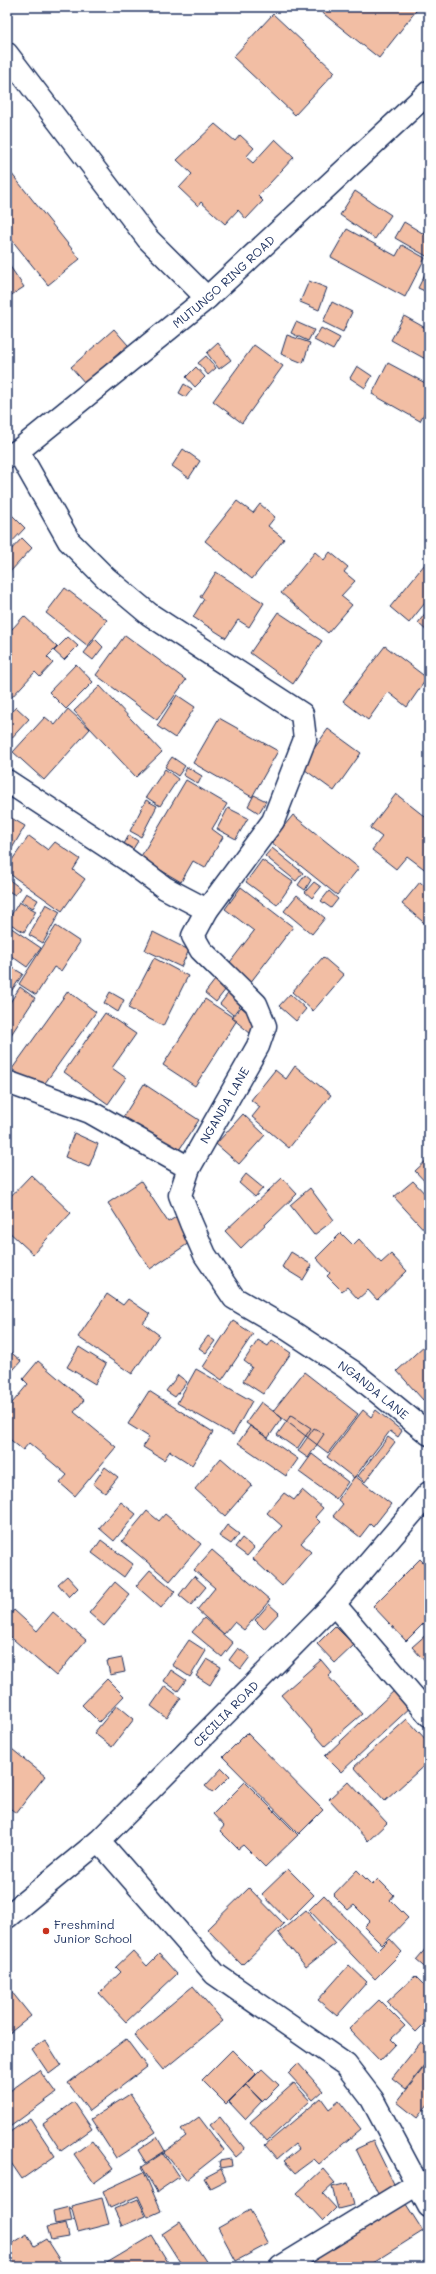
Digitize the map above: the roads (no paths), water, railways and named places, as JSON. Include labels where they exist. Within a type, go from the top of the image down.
[{"type":"street","points":[[7,54],[148,239],[207,298]]},
{"type":"street","name":"MUTUNGO RING ROAD","points":[[12,454],[207,298],[429,92]]},
{"type":"street","name":"NGANDA LANE","points":[[12,454],[69,541],[106,578],[149,614],[291,705],[302,714],[305,739],[273,821],[207,910],[193,936],[201,950],[256,1004],[265,1026],[258,1046],[189,1168],[180,1195],[205,1255],[234,1298],[289,1330],[354,1372],[429,1434]]},
{"type":"street","points":[[7,781],[126,859],[165,888],[207,910]]},
{"type":"street","points":[[7,1082],[90,1112],[189,1168]]},
{"type":"street","name":"CECILIA ROAD","points":[[7,1918],[99,1841],[334,1604],[429,1493]]},
{"type":"street","points":[[334,1604],[429,1715]]},
{"type":"street","points":[[99,1841],[215,1974],[346,2065],[372,2099],[429,2206]]},
{"type":"street","points":[[280,2267],[417,2184]]},
{"type":"place","name":"Freshmind Junior School","points":[[46,1931]]}]
